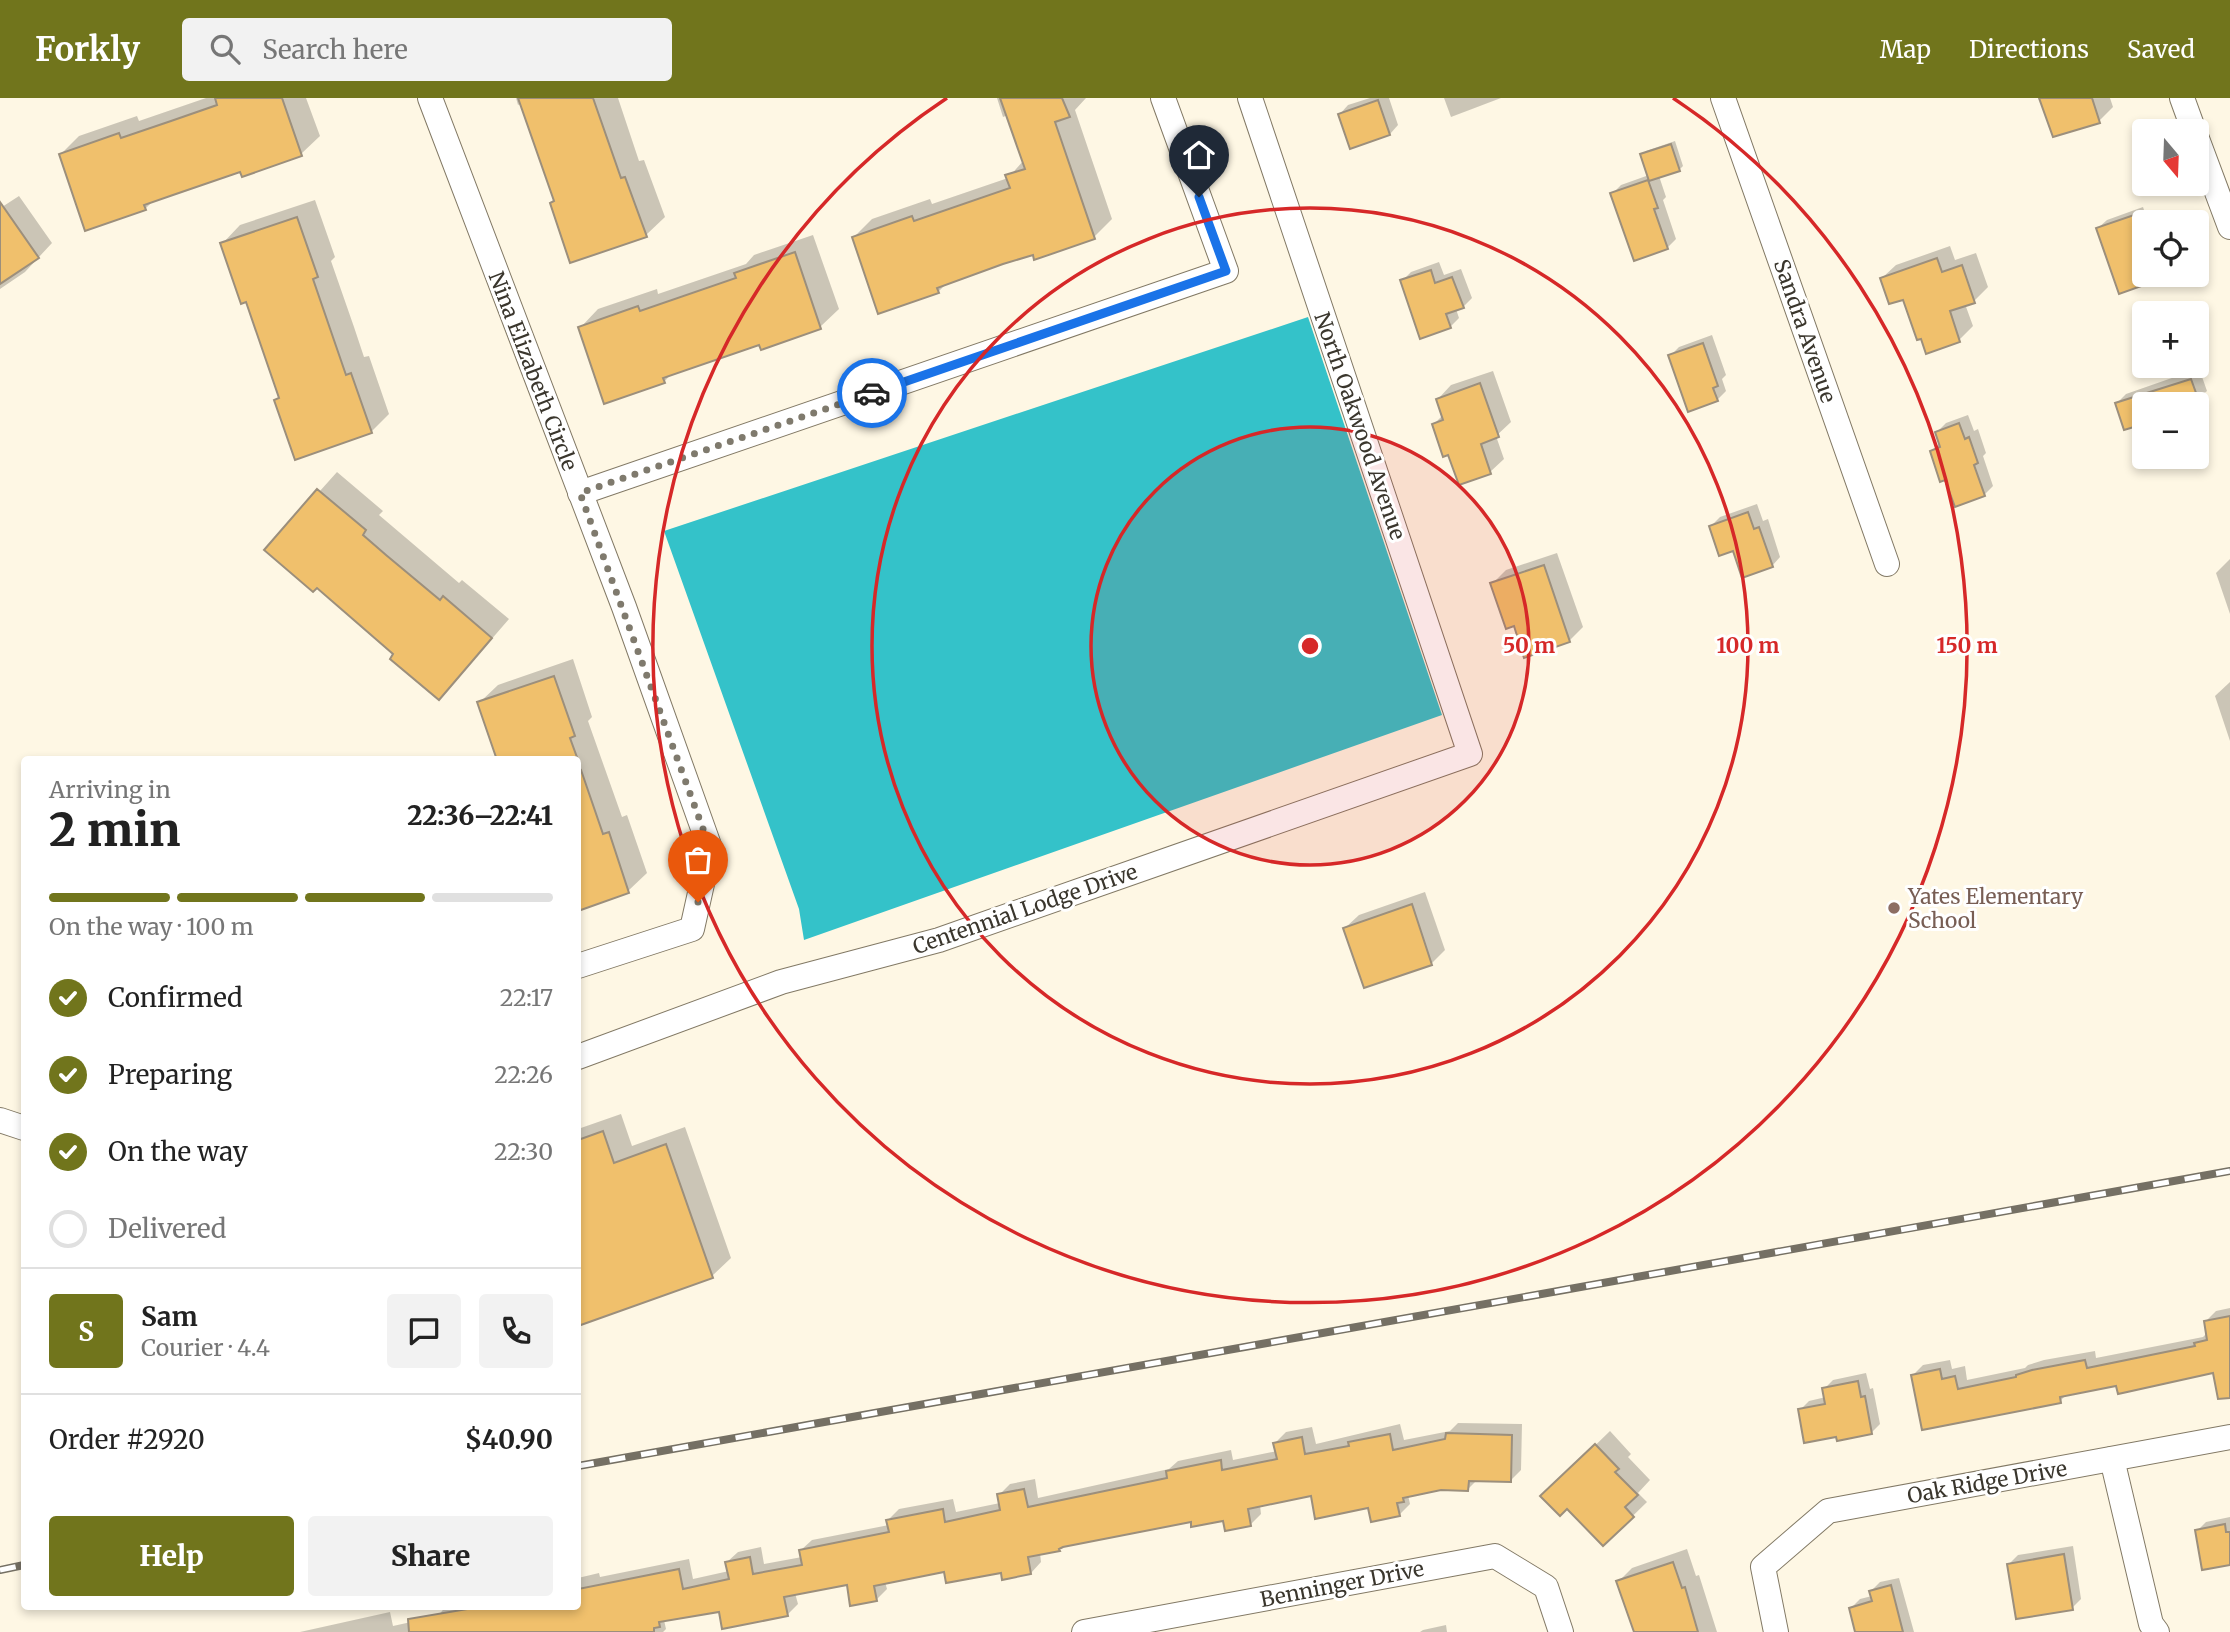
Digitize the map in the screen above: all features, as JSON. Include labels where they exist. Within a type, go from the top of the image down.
[{"type":"street","name":"Nina Elizabeth Circle","points":[[430,98],[580,493],[710,848],[692,929],[581,965]]},
{"type":"street","points":[[580,493],[1226,271],[1163,98]]},
{"type":"street","name":"North Oakwood Avenue","points":[[1250,98],[1471,754]]},
{"type":"street","name":"Sandra Avenue","points":[[1723,98],[1887,564]]},
{"type":"street","points":[[2182,98],[2190,119]]},
{"type":"street","points":[[2209,171],[2230,227]]},
{"type":"street","name":"Centennial Lodge Drive","points":[[581,1055],[781,982],[939,940],[1471,754]]},
{"type":"street","points":[[0,1120],[21,1127]]},
{"type":"street","name":"Oak Ridge Drive","points":[[1776,1632],[1763,1567],[1828,1511],[2230,1437]]},
{"type":"street","points":[[2112,1459],[2151,1624],[2157,1632]]},
{"type":"street","name":"Benninger Drive","points":[[1084,1632],[1495,1556],[1546,1587],[1561,1632]]},
{"type":"water","points":[[1308,317],[1442,715],[804,940],[799,909],[664,531]]},
{"type":"building","points":[[215,98],[282,98],[302,156],[242,177],[240,172],[144,205],[146,210],[85,231],[59,154],[119,133],[121,138],[217,105]]},
{"type":"building","points":[[518,98],[593,98],[621,178],[625,177],[647,237],[570,263],[550,203],[554,201]]},
{"type":"building","points":[[1000,98],[1062,98],[1070,117],[1055,122],[1095,239],[1034,260],[1033,255],[1003,264],[937,288],[939,293],[878,314],[852,237],[912,216],[914,221],[1010,188],[1005,175],[1025,169]]},
{"type":"building","points":[[2039,98],[2092,98],[2100,123],[2053,137]]},
{"type":"building","points":[[1378,100],[1390,135],[1350,149],[1338,114]]},
{"type":"building","points":[[1671,144],[1680,171],[1649,181],[1640,154]]},
{"type":"building","points":[[1648,180],[1658,208],[1654,209],[1668,249],[1634,261],[1610,193]]},
{"type":"building","points":[[0,202],[39,258],[0,284]]},
{"type":"building","points":[[2132,216],[2132,287],[2139,287],[2119,294],[2096,228]]},
{"type":"building","points":[[297,217],[318,277],[313,279],[346,375],[351,373],[372,433],[295,460],[274,400],[279,398],[246,302],[241,304],[220,243]]},
{"type":"building","points":[[795,252],[821,329],[761,350],[759,345],[663,378],[665,383],[604,404],[578,327],[638,306],[640,311],[736,278],[734,273]]},
{"type":"building","points":[[1937,258],[1942,272],[1962,265],[1975,303],[1950,311],[1960,342],[1926,354],[1921,339],[1917,340],[1903,300],[1889,304],[1880,278]]},
{"type":"building","points":[[1431,270],[1435,283],[1452,277],[1464,308],[1446,314],[1451,328],[1420,339],[1400,280]]},
{"type":"building","points":[[1703,343],[1718,386],[1713,388],[1718,401],[1688,412],[1668,355]]},
{"type":"building","points":[[2191,379],[2196,392],[2150,392]]},
{"type":"building","points":[[1480,383],[1499,437],[1481,444],[1491,474],[1459,485],[1448,455],[1443,457],[1432,424],[1443,420],[1436,399]]},
{"type":"building","points":[[2132,398],[2132,428],[2124,430],[2115,403]]},
{"type":"building","points":[[1959,423],[1965,439],[1969,437],[1978,463],[1974,465],[1985,496],[1955,507],[1945,480],[1940,482],[1930,451],[1940,447],[1935,432]]},
{"type":"building","points":[[317,489],[366,530],[363,535],[386,555],[440,600],[443,596],[492,638],[439,700],[390,659],[393,654],[317,588],[313,592],[264,550]]},
{"type":"building","points":[[1748,512],[1754,529],[1759,527],[1773,567],[1742,578],[1733,551],[1719,556],[1709,526]]},
{"type":"building","points":[[1544,565],[1570,642],[1524,658],[1514,626],[1506,629],[1490,583]]},
{"type":"building","points":[[554,676],[575,736],[570,738],[577,756],[496,756],[477,702]]},
{"type":"building","points":[[581,770],[603,834],[609,832],[629,893],[581,910]]},
{"type":"building","points":[[1412,904],[1432,965],[1364,988],[1343,928]]},
{"type":"building","points":[[603,1131],[614,1163],[666,1144],[713,1278],[581,1325],[581,1139]]},
{"type":"building","points":[[2230,1316],[2230,1398],[2218,1399],[2213,1373],[2118,1394],[2116,1386],[2060,1397],[2061,1403],[1922,1430],[1911,1375],[1940,1369],[1942,1379],[1955,1376],[1958,1389],[2085,1360],[2087,1368],[2195,1346],[2194,1343],[2207,1340],[2204,1321]]},
{"type":"building","points":[[1858,1381],[1861,1397],[1865,1396],[1872,1434],[1837,1441],[1836,1437],[1804,1443],[1798,1409],[1825,1404],[1822,1388]]},
{"type":"building","points":[[1446,1433],[1512,1435],[1511,1482],[1469,1481],[1468,1491],[1441,1490],[1403,1498],[1404,1502],[1397,1503],[1400,1516],[1371,1522],[1368,1508],[1315,1519],[1311,1496],[1248,1509],[1251,1526],[1225,1531],[1223,1521],[1191,1527],[1191,1522],[1063,1547],[1060,1551],[1028,1557],[1031,1574],[1002,1580],[1001,1573],[946,1583],[944,1572],[874,1586],[877,1601],[850,1606],[847,1585],[784,1597],[788,1616],[722,1629],[719,1612],[659,1622],[660,1627],[654,1628],[654,1632],[409,1632],[408,1619],[461,1610],[581,1610],[581,1588],[679,1569],[683,1589],[729,1579],[725,1562],[750,1557],[753,1574],[802,1565],[799,1550],[889,1532],[886,1520],[943,1509],[945,1522],[1000,1510],[997,1494],[1024,1489],[1028,1507],[1167,1478],[1166,1471],[1221,1460],[1222,1470],[1277,1459],[1273,1443],[1302,1437],[1305,1454],[1349,1446],[1348,1442],[1390,1434],[1393,1450],[1445,1439]]},
{"type":"building","points":[[1595,1444],[1619,1469],[1615,1472],[1638,1495],[1625,1507],[1634,1517],[1603,1546],[1567,1509],[1560,1516],[1540,1496]]},
{"type":"building","points":[[2225,1524],[2226,1532],[2230,1532],[2230,1565],[2202,1570],[2195,1530]]},
{"type":"building","points":[[2064,1554],[2073,1610],[2016,1619],[2007,1564]]},
{"type":"building","points":[[1673,1562],[1682,1588],[1685,1587],[1698,1632],[1634,1632],[1616,1581]]},
{"type":"building","points":[[1891,1585],[1903,1632],[1855,1632],[1849,1608],[1872,1601],[1869,1591]]},
{"type":"railway","points":[[581,1465],[2230,1171]]},
{"type":"railway","points":[[0,1570],[21,1566]]},
{"type":"way so far","points":[[698,902],[710,848],[624,607],[580,493],[872,393]]},
{"type":"place","name":"Yates Elementary School","points":[[1894,908]]},
{"type":"route","points":[[872,393],[1226,271],[1199,197]]}]
